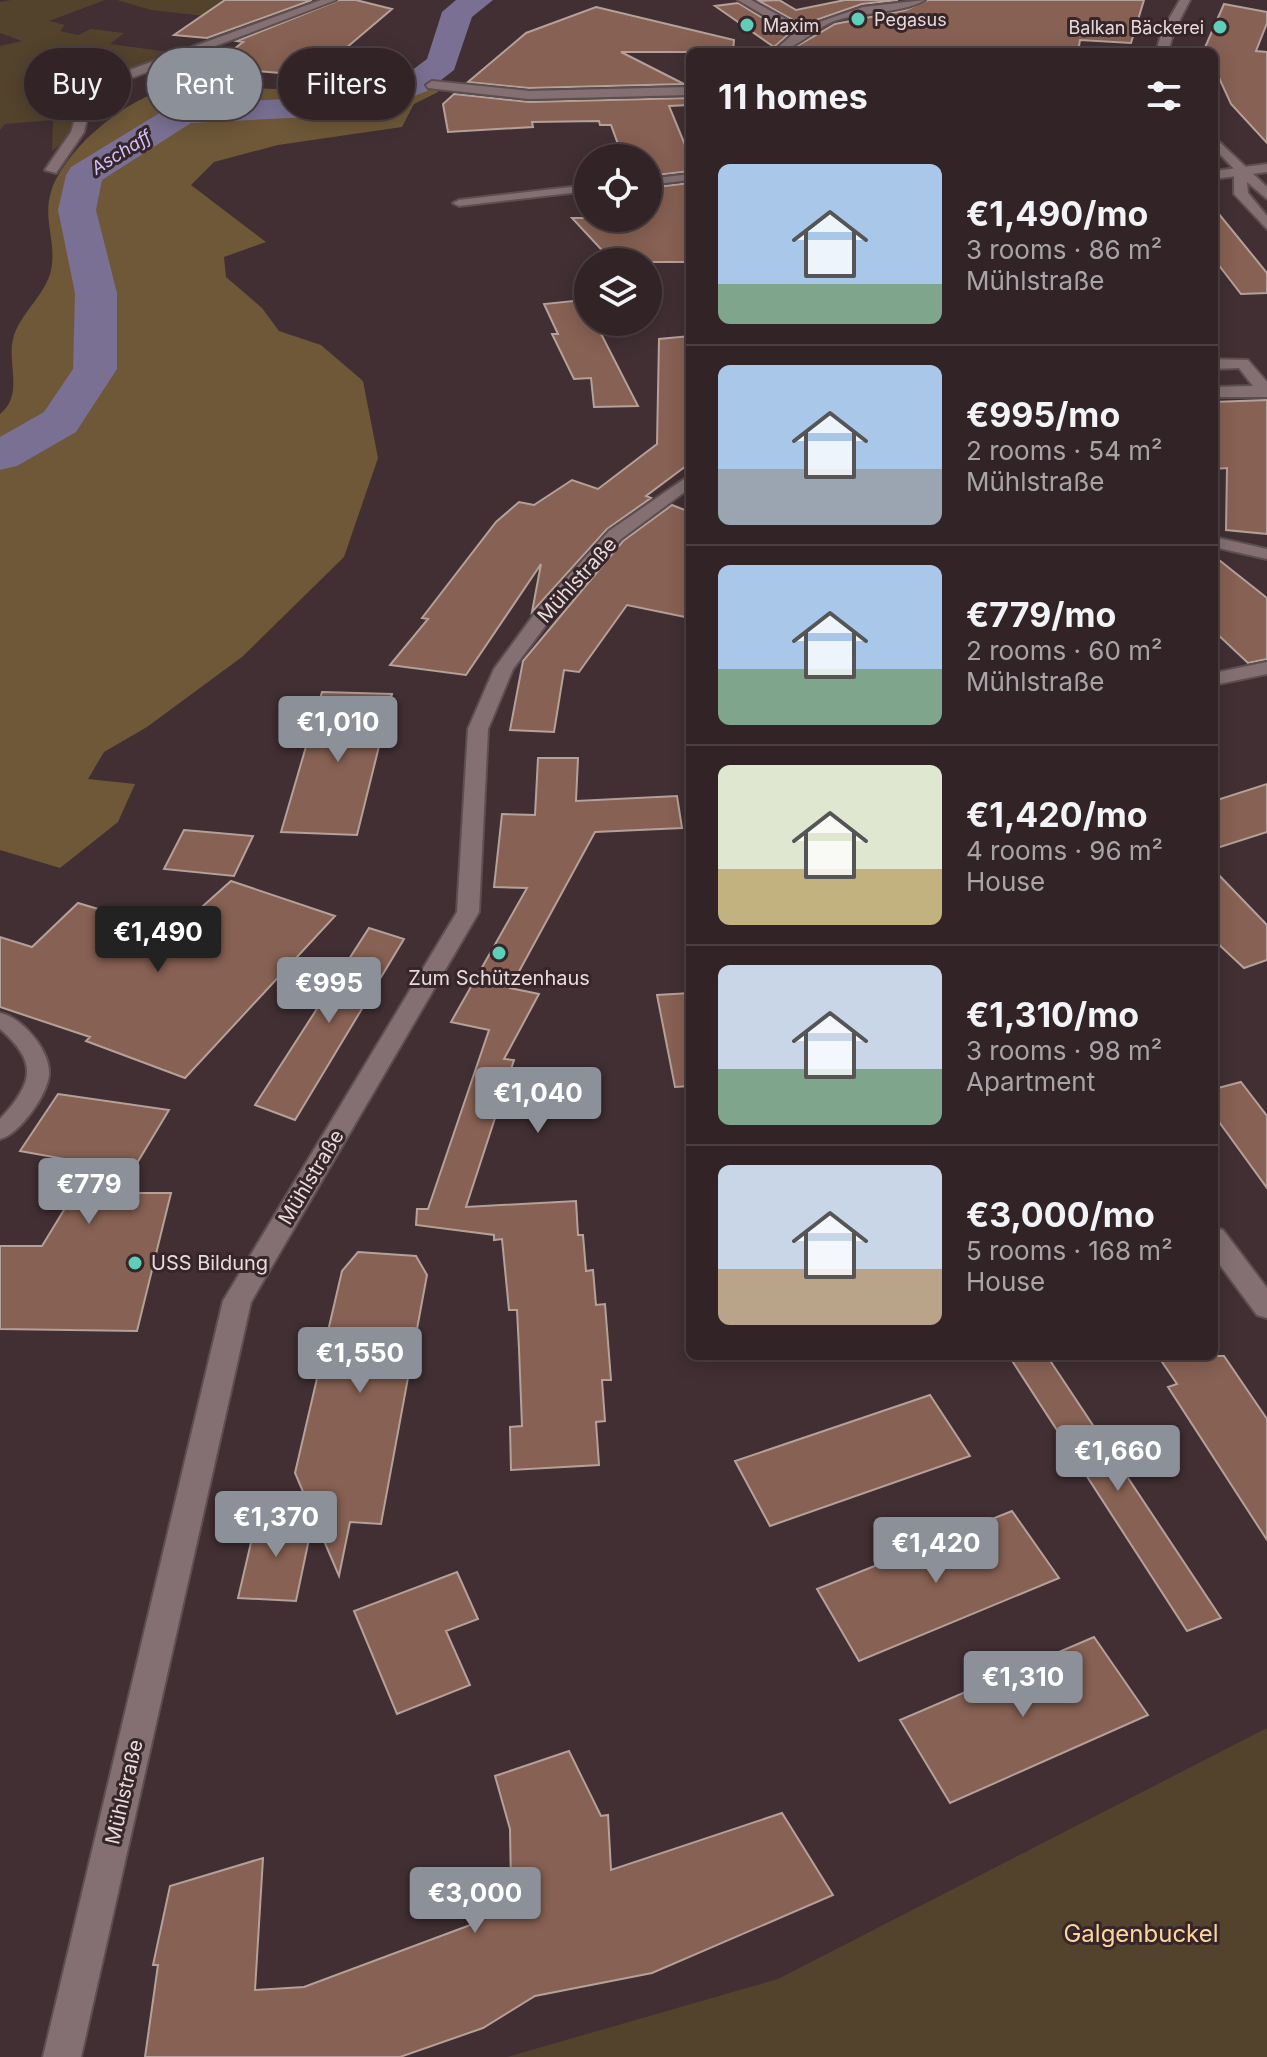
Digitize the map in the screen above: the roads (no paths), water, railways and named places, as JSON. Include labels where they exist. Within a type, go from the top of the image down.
[{"type":"street","points":[[51,170],[60,154],[76,138],[84,119],[84,104],[125,76],[331,0]]},
{"type":"street","points":[[743,0],[799,31]]},
{"type":"street","points":[[783,48],[799,31],[862,11],[920,0]]},
{"type":"street","points":[[1163,48],[1168,31],[1185,0]]},
{"type":"street","points":[[432,85],[529,95],[686,91]]},
{"type":"street","points":[[1218,145],[1267,195]]},
{"type":"street","points":[[1218,174],[1267,168]]},
{"type":"street","points":[[1240,170],[1241,194],[1267,225]]},
{"type":"street","points":[[1218,364],[1243,363],[1266,391]]},
{"type":"street","points":[[1218,392],[1266,391]]},
{"type":"street","name":"Mühlstraße","points":[[62,2057],[237,1301],[468,912],[478,729],[504,669],[542,617],[615,535],[686,483]]},
{"type":"street","points":[[1218,543],[1267,554]]},
{"type":"street","points":[[1218,678],[1267,668]]},
{"type":"street","points":[[1218,1242],[1267,1308]]},
{"type":"lane","points":[[662,180],[686,177]]},
{"type":"lane","points":[[459,203],[574,190]]},
{"type":"lane","points":[[0,1132],[38,1085],[38,1060],[26,1038],[1,1019]]},
{"type":"waterway","name":"Aschaff","points":[[0,456],[60,422],[95,369],[96,293],[77,210],[84,175],[183,113],[369,104],[415,84],[442,63],[458,12],[478,0]]},
{"type":"place","name":"Pegasus","points":[[858,19]]},
{"type":"place","name":"Maxim","points":[[747,25]]},
{"type":"place","name":"Balkan Bäckerei","points":[[1220,27]]},
{"type":"place","name":"Zum Schützenhaus","points":[[499,953]]},
{"type":"place","name":"USS Bildung","points":[[135,1263]]},
{"type":"park label","name":"Galgenbuckel","points":[[1141,1933]]}]
